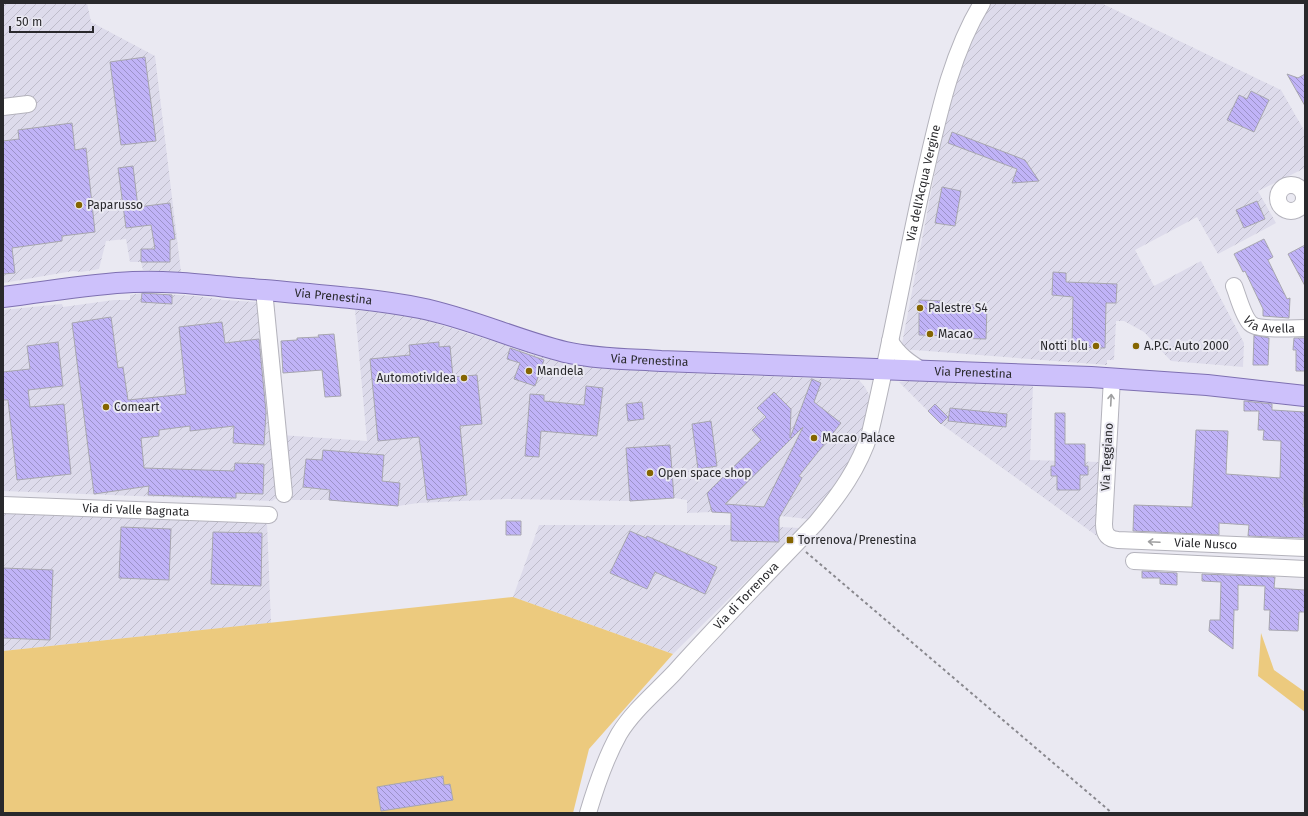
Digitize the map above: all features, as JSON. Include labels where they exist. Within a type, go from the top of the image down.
[{"type":"main road","name":"Via Prenestina","points":[[3,297],[133,282],[180,283],[355,298],[420,308],[459,318],[556,349],[591,356],[662,361],[1112,378],[1207,385],[1305,396]]},
{"type":"street","name":"Via dell'Acqua Vergine","points":[[884,369],[919,200],[944,94],[969,26],[982,3]]},
{"type":"street","points":[[3,107],[28,104]]},
{"type":"street","name":"Via Avella","points":[[1234,286],[1247,318],[1252,325],[1261,327],[1305,328]]},
{"type":"street","points":[[264,290],[284,494]]},
{"type":"street","points":[[890,341],[905,359],[923,371]]},
{"type":"street","name":"Via di Torrenova","points":[[588,813],[602,770],[624,726],[831,505],[856,468],[865,450],[870,433],[884,369]]},
{"type":"street","name":"Via Teggiano","points":[[1107,536],[1104,530],[1104,524],[1112,378]]},
{"type":"street","name":"Via di Valle Bagnata","points":[[3,505],[269,515]]},
{"type":"street","name":"Viale Nusco","points":[[1107,536],[1118,540],[1305,548]]},
{"type":"street","points":[[1251,566],[1252,546]]},
{"type":"street","name":"Viale Nusco","points":[[1134,561],[1305,569]]},
{"type":"path","points":[[796,543],[1112,813]]},
{"type":"shaded area","points":[[3,3],[87,3],[91,22],[155,56],[181,272],[143,270],[141,262],[130,262],[126,239],[106,241],[99,269],[81,272],[73,271],[3,283]]},
{"type":"shaded area","points":[[988,3],[1101,3],[1281,90],[1305,132],[1305,168],[1258,191],[1276,223],[1218,254],[1197,217],[1135,250],[1154,286],[1201,261],[1244,343],[1243,367],[1171,361],[1144,332],[1124,321],[1116,321],[1114,360],[1107,360],[1107,365],[901,349],[948,104],[983,8]]},
{"type":"shaded area","points":[[142,293],[258,302],[260,339],[278,497],[272,501],[3,491],[3,310],[62,304],[63,307],[114,300],[130,300],[130,295]]},
{"type":"shaded area","points":[[355,310],[413,316],[556,361],[659,372],[859,380],[865,387],[870,397],[862,432],[847,466],[823,501],[808,519],[761,514],[712,512],[687,513],[687,500],[674,498],[630,501],[506,499],[418,503],[398,506],[329,500],[292,500],[281,435],[367,441]]},
{"type":"shaded area","points":[[916,380],[1033,386],[1030,460],[1100,462],[1097,536],[941,424],[899,382]]},
{"type":"shaded area","points":[[3,511],[267,522],[271,623],[3,651]]},
{"type":"shaded area","points":[[539,525],[731,525],[800,528],[673,654],[513,597]]},
{"type":"shaded area","points":[[513,597],[673,654],[589,749],[573,813],[3,813],[3,651]]},
{"type":"shaded area","points":[[1261,633],[1274,670],[1305,692],[1305,712],[1258,676]]},
{"type":"building","points":[[145,57],[156,141],[121,145],[110,62]]},
{"type":"building","points":[[1287,74],[1298,78],[1305,74],[1305,106]]},
{"type":"building","points":[[1251,91],[1269,100],[1254,132],[1227,120],[1239,95],[1247,99]]},
{"type":"building","points":[[72,123],[75,150],[86,148],[95,232],[62,236],[62,241],[12,248],[15,273],[3,274],[3,141],[19,139],[18,130]]},
{"type":"building","points":[[952,132],[1025,160],[1039,181],[1012,183],[1017,169],[948,143]]},
{"type":"building","points":[[133,166],[138,207],[170,203],[175,239],[170,240],[170,262],[141,262],[141,249],[155,249],[151,225],[126,228],[118,168]]},
{"type":"building","points":[[942,187],[961,191],[955,226],[935,223]]},
{"type":"building","points":[[1257,201],[1265,219],[1244,228],[1236,210]]},
{"type":"building","points":[[1264,239],[1273,257],[1268,260],[1287,299],[1290,298],[1289,318],[1263,316],[1263,309],[1245,271],[1243,272],[1234,254]]},
{"type":"building","points":[[1305,245],[1305,286],[1288,254]]},
{"type":"building","points":[[1053,272],[1066,273],[1066,282],[1117,284],[1116,303],[1106,303],[1105,348],[1072,347],[1073,297],[1052,295]]},
{"type":"building","points":[[142,293],[172,295],[172,304],[141,302]]},
{"type":"building","points":[[919,300],[944,301],[944,304],[987,305],[986,339],[919,335]]},
{"type":"building","points":[[111,317],[118,368],[123,367],[128,400],[186,394],[179,327],[222,322],[225,343],[259,339],[266,412],[264,445],[233,443],[234,426],[190,431],[190,426],[159,430],[159,436],[141,438],[144,468],[234,471],[235,463],[264,464],[263,494],[236,493],[236,498],[148,495],[149,486],[94,494],[72,323]]},
{"type":"building","points":[[334,334],[341,396],[325,397],[322,370],[283,373],[281,341]]},
{"type":"building","points":[[1254,335],[1269,338],[1268,365],[1253,365]]},
{"type":"building","points":[[1294,338],[1305,338],[1305,371],[1296,371],[1296,350],[1293,350]]},
{"type":"building","points":[[58,342],[63,386],[28,390],[30,407],[64,404],[71,474],[17,480],[8,400],[3,400],[3,372],[30,369],[27,346]]},
{"type":"building","points":[[439,342],[439,347],[450,346],[453,377],[477,375],[482,424],[460,426],[467,495],[427,500],[419,437],[378,441],[370,359],[410,355],[409,345]]},
{"type":"building","name":"Mandela","points":[[510,348],[544,360],[535,386],[514,379],[520,363],[507,359]]},
{"type":"building","points":[[812,379],[821,383],[814,402],[841,423],[799,476],[802,478],[779,518],[779,542],[731,541],[731,513],[712,512],[707,493],[761,440],[752,430],[766,417],[757,408],[774,392],[791,409],[790,438]],"holes":[[[803,427],[764,507],[725,504]]]},
{"type":"building","points":[[586,386],[603,388],[597,436],[541,431],[539,457],[525,456],[530,394],[544,395],[544,401],[584,405]]},
{"type":"building","points":[[1244,401],[1272,404],[1272,410],[1305,412],[1305,476],[1303,507],[1305,507],[1304,538],[1248,536],[1249,525],[1219,523],[1219,535],[1133,531],[1134,505],[1192,507],[1196,430],[1228,431],[1226,474],[1280,478],[1281,441],[1263,440],[1264,430],[1258,430],[1259,411],[1244,411]]},
{"type":"building","points":[[642,402],[644,419],[628,421],[626,404]]},
{"type":"building","points":[[935,404],[948,417],[941,424],[928,411]]},
{"type":"building","points":[[950,408],[1007,414],[1006,427],[948,421]]},
{"type":"building","points":[[1055,413],[1065,413],[1065,444],[1085,444],[1085,466],[1088,466],[1088,475],[1080,475],[1080,490],[1057,490],[1057,476],[1051,476],[1051,466],[1055,466]]},
{"type":"building","points":[[711,421],[717,466],[698,469],[692,424]]},
{"type":"building","name":"Open space shop","points":[[670,445],[674,498],[630,501],[626,448]]},
{"type":"building","points":[[323,450],[384,455],[382,481],[400,483],[398,506],[329,500],[330,490],[303,487],[306,459],[322,460]]},
{"type":"building","points":[[506,521],[521,521],[521,535],[506,535]]},
{"type":"building","points":[[121,527],[171,529],[169,580],[119,578]]},
{"type":"building","points":[[630,531],[646,538],[647,536],[717,567],[705,594],[655,572],[647,589],[610,573]]},
{"type":"building","points":[[213,532],[262,533],[261,586],[211,584]]},
{"type":"building","points":[[3,568],[53,570],[50,640],[3,638]]},
{"type":"building","points":[[1142,571],[1177,573],[1177,585],[1160,584],[1160,578],[1142,578]]},
{"type":"building","points":[[1202,574],[1275,577],[1274,588],[1305,590],[1305,612],[1299,612],[1298,631],[1269,630],[1270,610],[1264,610],[1265,586],[1238,585],[1238,610],[1234,610],[1233,649],[1209,631],[1210,620],[1220,620],[1221,582],[1202,581]]},
{"type":"building","points":[[443,776],[444,785],[450,784],[453,800],[381,811],[377,787]]},
{"type":"place","name":"Paparusso","points":[[79,205]]},
{"type":"place","name":"Palestre S4","points":[[920,308]]},
{"type":"place","name":"Macao","points":[[930,334]]},
{"type":"place","name":"Notti blu","points":[[1096,346]]},
{"type":"place","name":"A.P.C. Auto 2000","points":[[1136,346]]},
{"type":"place","name":"Mandela","points":[[529,371]]},
{"type":"place","name":"AutomotivIdea","points":[[464,378]]},
{"type":"place","name":"Comeart","points":[[106,407]]},
{"type":"place","name":"Macao Palace","points":[[814,438]]},
{"type":"place","name":"Open space shop","points":[[650,473]]},
{"type":"place","name":"Torrenova/Prenestina","points":[[790,540]]}]
